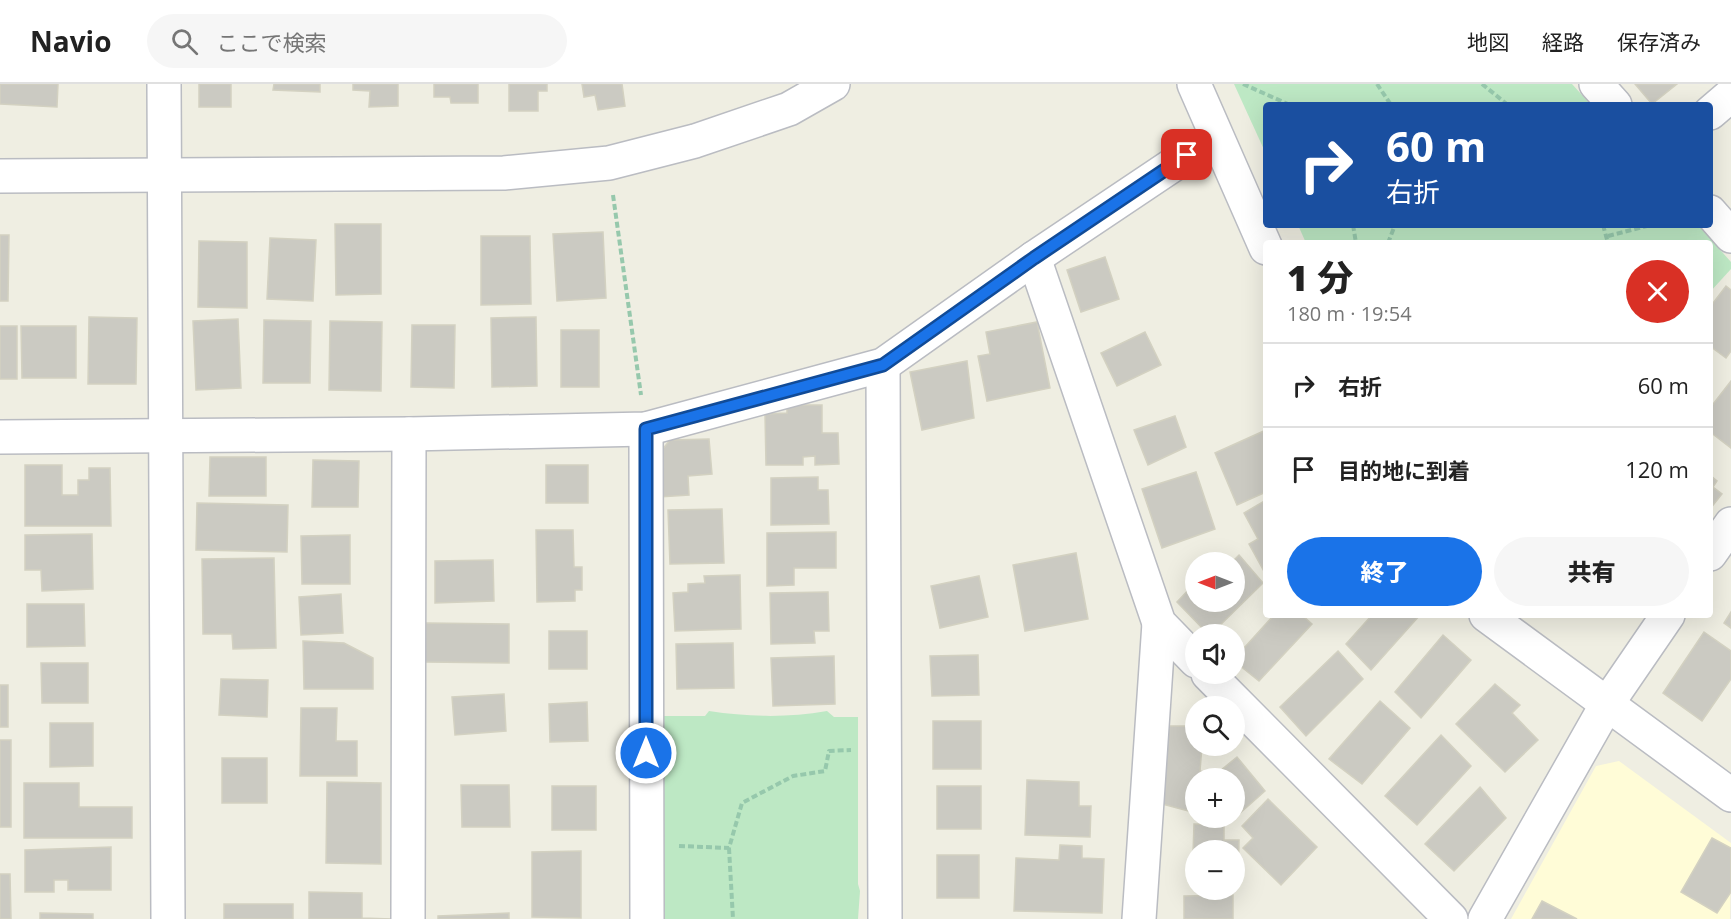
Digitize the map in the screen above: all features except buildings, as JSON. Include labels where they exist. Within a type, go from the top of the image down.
[{"type":"street","points":[[164,84],[168,919]]},
{"type":"street","points":[[0,176],[504,173],[609,162],[695,141],[789,109],[833,84]]},
{"type":"street","points":[[1194,84],[1263,241]]},
{"type":"street","points":[[1596,84],[1612,102]]},
{"type":"street","points":[[1713,110],[1731,95]]},
{"type":"street","points":[[0,437],[409,434],[646,429],[883,365],[1034,258],[1216,136]]},
{"type":"street","points":[[1713,216],[1731,237]]},
{"type":"street","points":[[1034,258],[1159,623],[1139,919]]},
{"type":"street","points":[[883,365],[885,919]]},
{"type":"street","points":[[646,429],[647,919]]},
{"type":"street","points":[[408,919],[409,434]]},
{"type":"street","points":[[1713,550],[1731,524]]},
{"type":"street","points":[[1489,618],[1731,795]]},
{"type":"street","points":[[1485,919],[1607,704],[1666,618]]},
{"type":"street","points":[[1159,623],[1185,650]]},
{"type":"street","points":[[1218,684],[1451,919]]},
{"type":"path","points":[[1243,84],[1254,86],[1284,102]]},
{"type":"path","points":[[1377,84],[1389,102]]},
{"type":"path","points":[[1482,84],[1504,102]]},
{"type":"path","points":[[612,194],[646,429]]},
{"type":"path","points":[[1604,228],[1608,240]]},
{"type":"path","points":[[1608,236],[1639,228]]},
{"type":"path","points":[[733,919],[729,848],[742,803],[793,776],[825,771],[829,751],[884,749]]},
{"type":"path","points":[[647,845],[729,848]]},
{"type":"shaded area","points":[[1619,761],[1731,843],[1730,919],[1511,919],[1596,766]]},
{"type":"green space","points":[[1234,84],[1572,84],[1588,102],[1263,102],[1263,147]]},
{"type":"green space","points":[[1299,228],[1701,228],[1711,240],[1305,240]]},
{"type":"green space","points":[[1713,242],[1731,262],[1731,269],[1713,289]]},
{"type":"green space","points":[[709,711],[768,716],[827,711],[834,717],[858,717],[858,884],[860,891],[858,919],[660,919],[659,716],[705,716]]},
{"type":"route","points":[[646,753],[646,429],[883,365],[1034,258],[1187,155]]}]
